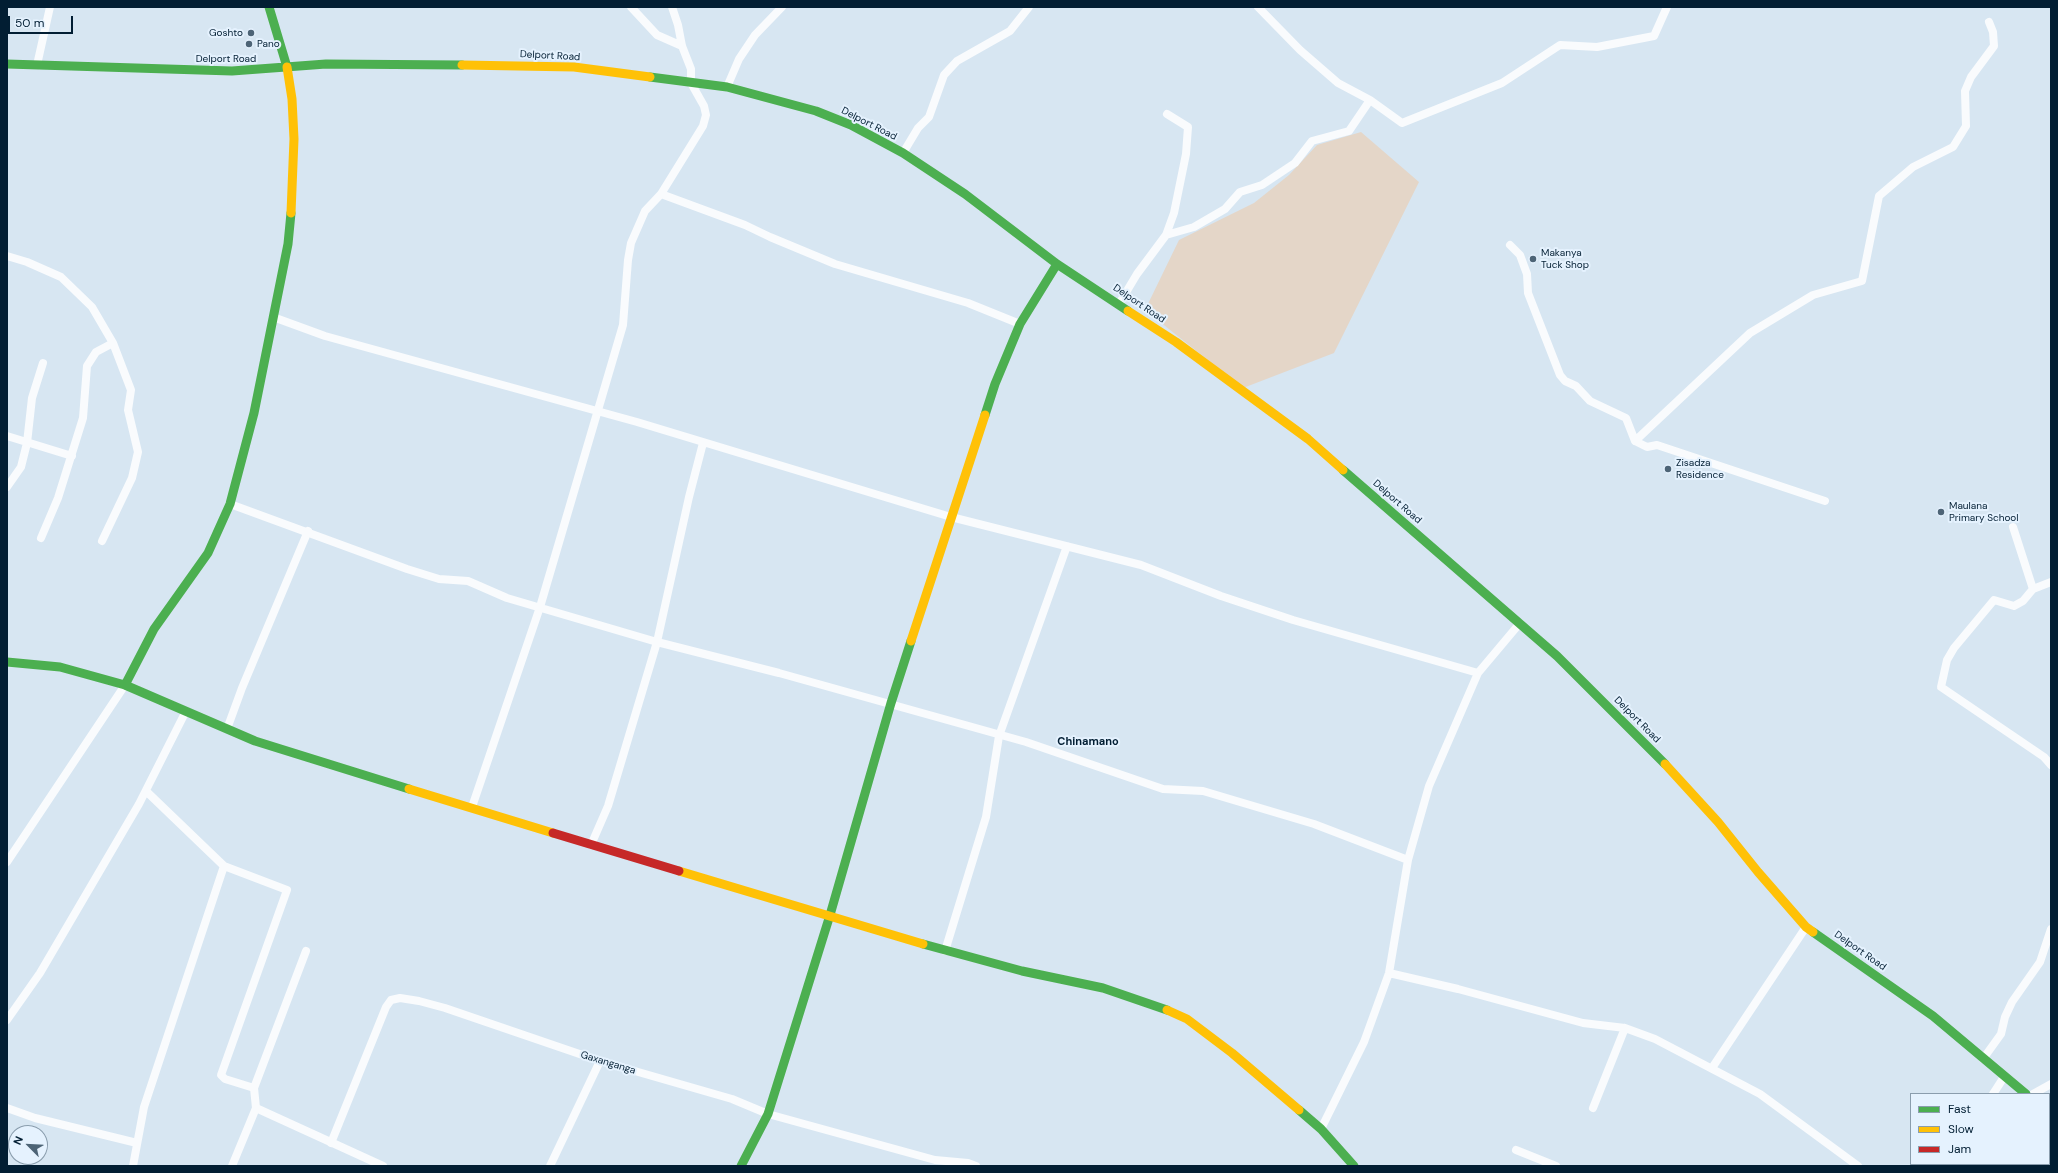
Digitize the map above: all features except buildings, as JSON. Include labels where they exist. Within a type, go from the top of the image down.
[{"type":"street","points":[[37,65],[50,7]]},
{"type":"street","points":[[7,862],[126,685],[154,629],[208,554],[230,504],[254,413],[291,221],[294,140],[292,99],[287,68],[269,7]]},
{"type":"street","points":[[631,7],[657,35],[682,46]]},
{"type":"street","points":[[472,807],[540,607],[623,325],[628,260],[631,243],[645,211],[661,194],[704,121],[704,106],[691,83],[690,68],[682,46],[678,25],[672,7]]},
{"type":"street","points":[[727,87],[739,59],[755,35],[782,7]]},
{"type":"street","points":[[903,154],[918,128],[929,117],[944,75],[957,61],[1010,31],[1029,7]]},
{"type":"street","points":[[1258,7],[1300,50],[1338,83],[1370,100],[1402,123],[1502,83],[1560,46],[1597,47],[1654,36],[1667,7]]},
{"type":"street","points":[[1635,441],[1750,333],[1813,295],[1862,281],[1879,196],[1913,167],[1953,147],[1966,126],[1964,90],[1971,77],[1994,46],[1993,32],[1989,22]]},
{"type":"street","name":"Delport Road","points":[[7,64],[232,71],[326,64],[530,65],[581,68],[727,87],[816,111],[851,126],[903,154],[965,194],[1058,264],[1176,342],[1308,439],[1557,656],[1645,743],[1718,822],[1758,872],[1806,927],[1933,1016],[2025,1093]]},
{"type":"street","points":[[1166,235],[1194,227],[1224,209],[1240,192],[1262,185],[1295,163],[1312,141],[1348,131],[1370,100]]},
{"type":"street","points":[[1119,304],[1137,274],[1166,235],[1174,213],[1186,154],[1188,127],[1167,114]]},
{"type":"street","points":[[661,194],[746,225],[770,237],[835,264],[968,303],[1020,324]]},
{"type":"street","points":[[1510,245],[1520,255],[1527,274],[1528,293],[1560,375],[1565,381],[1576,386],[1590,401],[1626,418],[1635,441],[1647,447],[1657,444],[1825,501]]},
{"type":"street","points":[[7,256],[27,262],[61,277],[92,307],[113,343],[131,390],[128,410],[138,452],[132,478],[102,541]]},
{"type":"street","points":[[742,1166],[768,1114],[830,915],[891,704],[995,384],[1020,324],[1058,264]]},
{"type":"street","points":[[273,317],[325,336],[598,411],[951,517],[1160,570],[1221,596],[1293,620],[1478,674]]},
{"type":"street","points":[[40,538],[58,498],[83,418],[87,366],[96,352],[113,343]]},
{"type":"street","points":[[7,487],[21,467],[28,443],[32,398],[43,363]]},
{"type":"street","points":[[7,436],[72,456]]},
{"type":"street","points":[[591,845],[608,806],[657,642],[689,497],[703,443]]},
{"type":"street","points":[[230,504],[308,531],[406,569],[439,578],[476,583],[507,598],[657,642],[891,704],[999,736],[1026,742],[1163,789],[1203,791],[1314,824],[1408,860]]},
{"type":"street","points":[[2013,526],[2033,589]]},
{"type":"street","points":[[227,729],[242,688],[308,531]]},
{"type":"street","points":[[945,951],[986,817],[999,736],[1067,546]]},
{"type":"street","points":[[2051,582],[2033,589],[2023,601],[2014,606],[1994,600],[1954,648],[1948,660],[1941,687],[2044,756],[2051,765]]},
{"type":"street","points":[[1321,1129],[1364,1042],[1389,973],[1408,860],[1429,786],[1478,674],[1520,623]]},
{"type":"street","points":[[8,664],[60,667],[126,685],[227,729],[283,751],[472,807],[591,845],[830,915],[945,951],[1022,971],[1103,988],[1154,1004],[1181,1016],[1232,1053],[1321,1129],[1354,1166]]},
{"type":"street","points":[[7,1020],[40,973],[146,791],[186,711]]},
{"type":"street","points":[[146,791],[224,866],[286,890],[221,1075],[225,1079],[254,1088]]},
{"type":"street","points":[[133,1166],[144,1107],[224,866]]},
{"type":"street","points":[[1712,1068],[1806,927]]},
{"type":"street","points":[[1983,1059],[2001,1034],[2005,1017],[2012,1002],[2040,962],[2051,928]]},
{"type":"street","points":[[232,1166],[256,1108],[254,1088],[306,951]]},
{"type":"street","points":[[1389,973],[1458,989],[1583,1023],[1625,1028],[1655,1039],[1760,1094],[1858,1166]]},
{"type":"street","name":"Gaxanganga","points":[[331,1143],[386,1007],[391,1000],[400,998],[419,1000],[445,1008],[600,1061],[732,1099],[768,1114],[935,1160],[970,1165]]},
{"type":"street","points":[[1592,1108],[1625,1028]]},
{"type":"street","points":[[550,1166],[600,1061]]},
{"type":"street","points":[[1994,1093],[2004,1077]]},
{"type":"street","points":[[2035,1093],[2051,1084]]},
{"type":"street","points":[[7,1108],[35,1118],[137,1143]]},
{"type":"street","points":[[256,1108],[383,1166]]},
{"type":"street","points":[[1516,1150],[1556,1166]]},
{"type":"shaded area","points":[[1361,132],[1419,182],[1334,353],[1243,388],[1145,310],[1179,240],[1254,203],[1289,175],[1317,145]]},
{"type":"traffic: fast","points":[[269,7],[287,67]]},
{"type":"traffic: fast","points":[[7,64],[232,71],[326,64],[462,65]]},
{"type":"traffic: fast","points":[[650,77],[727,87],[816,111],[851,125],[903,153],[965,194],[1057,264],[1128,311]]},
{"type":"traffic: fast","points":[[125,685],[154,629],[208,553],[230,504],[254,413],[288,244],[291,213]]},
{"type":"traffic: fast","points":[[985,415],[995,384],[1020,324],[1057,264]]},
{"type":"traffic: fast","points":[[1343,470],[1557,656],[1665,764]]},
{"type":"traffic: fast","points":[[741,1166],[768,1114],[830,915],[891,703],[911,641]]},
{"type":"traffic: fast","points":[[7,662],[60,667],[125,685],[255,741],[409,789]]},
{"type":"traffic: fast","points":[[1813,932],[1933,1016],[2025,1093]]},
{"type":"traffic: fast","points":[[923,944],[1022,971],[1103,988],[1167,1010]]},
{"type":"traffic: fast","points":[[1299,1110],[1321,1129],[1354,1166]]},
{"type":"traffic: slow","points":[[462,65],[574,67],[650,77]]},
{"type":"traffic: slow","points":[[287,67],[292,99],[294,139],[291,213]]},
{"type":"traffic: slow","points":[[1128,311],[1176,342],[1308,439],[1343,470]]},
{"type":"traffic: slow","points":[[911,641],[985,415]]},
{"type":"traffic: slow","points":[[1665,764],[1718,822],[1758,872],[1806,927],[1813,932]]},
{"type":"traffic: slow","points":[[409,789],[553,833]]},
{"type":"traffic: slow","points":[[679,871],[923,944]]},
{"type":"traffic: slow","points":[[1167,1010],[1187,1019],[1232,1053],[1299,1110]]},
{"type":"traffic: jam","points":[[553,833],[679,871]]},
{"type":"place","name":"Goshto","points":[[251,33]]},
{"type":"place","name":"Pano","points":[[249,44]]},
{"type":"place","name":"Makanya Tuck Shop","points":[[1533,259]]},
{"type":"place","name":"Zisadza Residence","points":[[1668,469]]},
{"type":"place","name":"Maulana Primary School","points":[[1941,512]]},
{"type":"district","name":"Chinamano","points":[[1088,742]]}]
